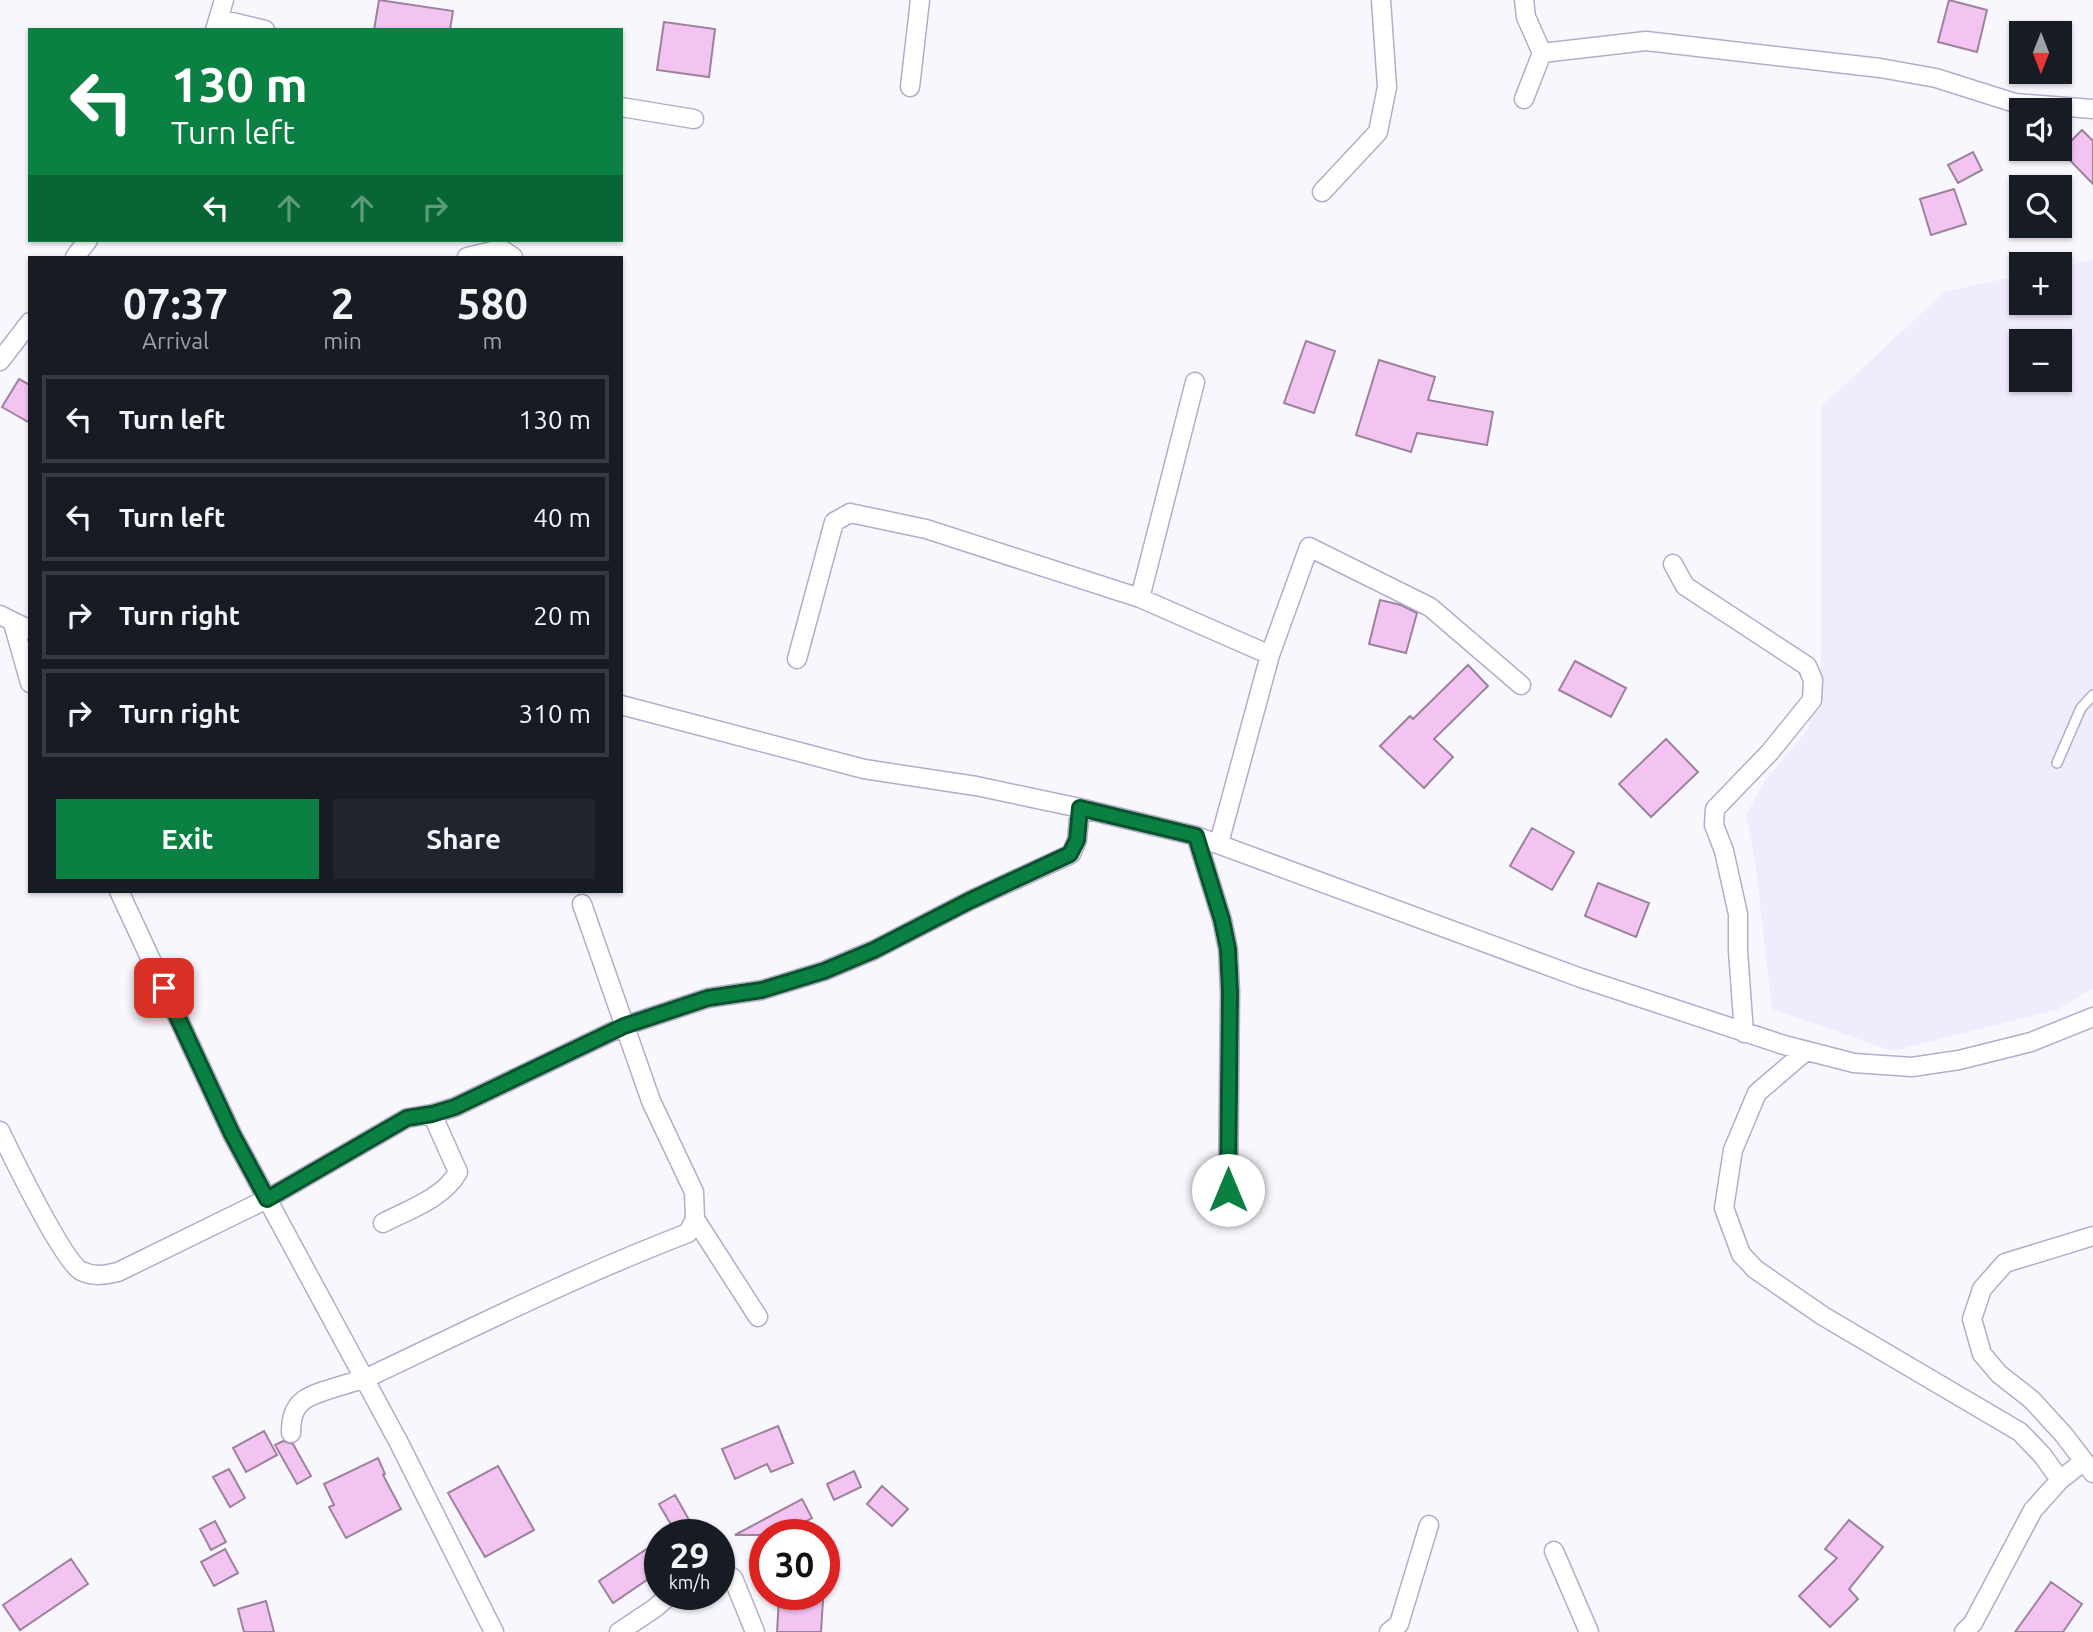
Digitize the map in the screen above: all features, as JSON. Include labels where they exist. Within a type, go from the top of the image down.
[{"type":"street","points":[[223,0],[217,24],[249,28]]},
{"type":"street","points":[[910,87],[920,0]]},
{"type":"street","points":[[1321,192],[1378,132],[1387,87],[1381,0]]},
{"type":"street","points":[[1524,0],[1526,17],[1542,53],[1524,99]]},
{"type":"street","points":[[1542,53],[1646,41],[1880,68],[1936,78],[2015,103],[2093,109]]},
{"type":"street","points":[[623,107],[694,119]]},
{"type":"street","points":[[76,256],[86,242]]},
{"type":"street","points":[[471,256],[501,248],[512,256]]},
{"type":"street","points":[[4,348],[28,324]]},
{"type":"street","points":[[1140,598],[1195,382]]},
{"type":"street","points":[[797,659],[834,522],[850,513],[926,529],[1140,598],[1270,655]]},
{"type":"street","points":[[1219,843],[1270,655],[1309,547],[1430,607],[1521,685]]},
{"type":"street","points":[[1673,564],[1685,586],[1807,666],[1813,680],[1812,700],[1770,752],[1715,809],[1714,825],[1724,851],[1738,914],[1744,1033]]},
{"type":"street","points":[[14,623],[28,676]]},
{"type":"street","points":[[623,706],[864,769],[975,786],[1196,836],[1475,941],[1744,1033],[1854,1063],[1912,1067],[1959,1060],[2031,1042],[2093,1017]]},
{"type":"street","points":[[0,1131],[30,1192],[79,1270],[99,1276],[118,1272],[267,1199],[407,1118],[455,1107],[624,1026],[708,998],[762,990],[824,971],[874,950],[969,901],[1070,854],[1077,840],[1080,808]]},
{"type":"street","points":[[1196,836],[1222,920],[1228,949],[1228,1190]]},
{"type":"street","points":[[120,893],[232,1134],[398,1441],[494,1632]]},
{"type":"street","points":[[292,1433],[296,1408],[306,1398],[364,1380],[556,1287],[688,1233],[695,1219],[694,1192],[650,1101],[582,904]]},
{"type":"street","points":[[1806,1051],[1757,1093],[1733,1150],[1724,1208],[1741,1254],[1755,1269],[1823,1316],[2021,1432],[2060,1480]]},
{"type":"street","points":[[383,1223],[432,1198],[453,1181],[458,1172],[432,1114]]},
{"type":"street","points":[[695,1219],[758,1317]]},
{"type":"street","points":[[1974,1629],[2033,1510],[2060,1480],[2089,1467],[2032,1400],[1998,1374],[1982,1354],[1972,1319],[1982,1289],[2005,1263],[2093,1236]]},
{"type":"street","points":[[1388,1632],[1399,1624],[1429,1525]]},
{"type":"street","points":[[1554,1551],[1589,1632]]},
{"type":"street","points":[[735,1583],[755,1632]]},
{"type":"street","points":[[619,1632],[652,1610]]},
{"type":"lane","points":[[2057,763],[2081,708],[2093,695]]},
{"type":"shaded area","points":[[2093,259],[2093,988],[2057,1010],[1893,1051],[1772,1009],[1755,861],[1746,815],[1764,782],[1808,729],[1821,665],[1821,407],[1944,292],[2009,278],[2009,315],[2072,315],[2072,264]]},
{"type":"building","points":[[379,0],[453,11],[450,28],[374,28]]},
{"type":"building","points":[[1949,0],[1987,10],[1977,52],[1938,42]]},
{"type":"building","points":[[664,22],[715,29],[709,77],[657,70]]},
{"type":"building","points":[[2082,130],[2093,141],[2093,184],[2071,161],[2072,140]]},
{"type":"building","points":[[1973,152],[1982,170],[1958,183],[1948,165]]},
{"type":"building","points":[[1954,189],[1966,224],[1931,235],[1920,199]]},
{"type":"building","points":[[1306,341],[1335,351],[1314,413],[1284,403]]},
{"type":"building","points":[[1379,360],[1435,377],[1428,400],[1493,412],[1487,445],[1417,433],[1411,452],[1356,435]]},
{"type":"building","points":[[19,379],[28,384],[28,422],[2,407]]},
{"type":"building","points":[[1380,600],[1401,605],[1417,613],[1406,653],[1369,644]]},
{"type":"building","points":[[1575,661],[1626,688],[1611,717],[1559,690]]},
{"type":"building","points":[[1468,665],[1488,686],[1434,739],[1453,757],[1424,788],[1380,746],[1410,716],[1413,719]]},
{"type":"building","points":[[1666,739],[1698,772],[1651,817],[1619,784]]},
{"type":"building","points":[[1532,828],[1574,852],[1552,890],[1510,866]]},
{"type":"building","points":[[1598,883],[1649,903],[1636,937],[1585,916]]},
{"type":"building","points":[[778,1426],[793,1463],[771,1472],[767,1464],[735,1479],[722,1449]]},
{"type":"building","points":[[264,1431],[277,1455],[246,1472],[233,1448]]},
{"type":"building","points":[[283,1441],[293,1444],[311,1476],[297,1484],[275,1445]]},
{"type":"building","points":[[378,1458],[385,1474],[383,1475],[401,1509],[346,1538],[329,1507],[334,1505],[324,1484]]},
{"type":"building","points":[[498,1466],[534,1530],[485,1557],[448,1493]]},
{"type":"building","points":[[229,1469],[245,1498],[230,1507],[213,1477]]},
{"type":"building","points":[[854,1471],[861,1487],[834,1500],[827,1484]]},
{"type":"building","points":[[882,1486],[908,1509],[892,1526],[867,1504]]},
{"type":"building","points":[[675,1495],[689,1519],[668,1519],[659,1504]]},
{"type":"building","points":[[802,1499],[812,1518],[810,1519],[765,1519]]},
{"type":"building","points":[[1849,1520],[1883,1547],[1849,1589],[1858,1599],[1830,1627],[1799,1596],[1837,1558],[1825,1549]]},
{"type":"building","points":[[215,1521],[226,1542],[211,1550],[200,1529]]},
{"type":"building","points":[[749,1527],[749,1535],[735,1535]]},
{"type":"building","points":[[225,1549],[238,1573],[214,1586],[201,1562]]},
{"type":"building","points":[[644,1551],[644,1582],[613,1603],[599,1581]]},
{"type":"building","points":[[71,1559],[88,1584],[20,1630],[3,1605]]},
{"type":"building","points":[[2051,1582],[2082,1604],[2063,1632],[2015,1632]]},
{"type":"building","points":[[266,1601],[274,1632],[244,1632],[238,1609]]},
{"type":"building","points":[[778,1610],[822,1610],[821,1632],[777,1632]]},
{"type":"route","points":[[164,988],[232,1134],[267,1199],[407,1118],[455,1107],[624,1026],[708,998],[762,990],[824,971],[874,950],[969,901],[1070,854],[1077,840],[1080,808],[1196,836],[1222,920],[1228,949],[1228,1190]]}]
